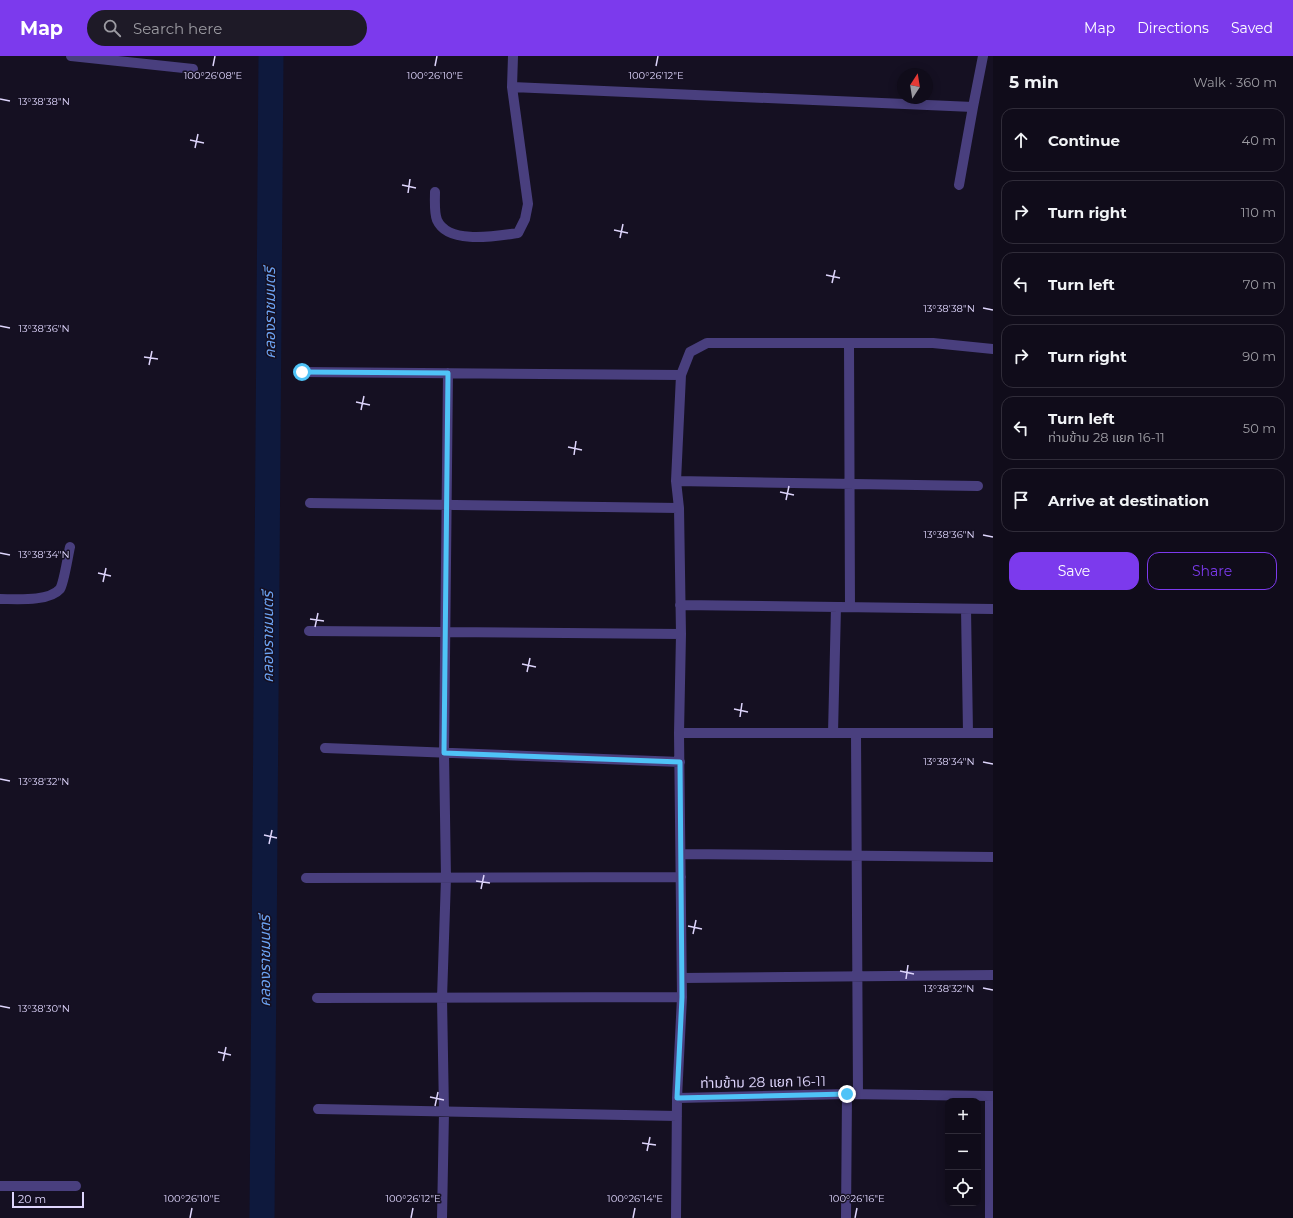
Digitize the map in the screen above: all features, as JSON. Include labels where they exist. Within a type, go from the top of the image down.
[{"type":"street","points":[[71,56],[193,69]]},
{"type":"street","points":[[434,192],[437,219],[444,230],[458,237],[518,233],[525,219],[528,204],[512,87],[513,56]]},
{"type":"street","points":[[959,185],[983,56]]},
{"type":"street","points":[[512,87],[973,107]]},
{"type":"street","points":[[676,1218],[677,1098],[682,997],[679,733],[681,634],[679,508],[676,481],[681,375],[690,352],[707,343],[933,343],[993,349]]},
{"type":"street","points":[[848,343],[850,607]]},
{"type":"street","points":[[302,372],[681,375]]},
{"type":"street","points":[[442,1218],[444,1112],[442,998],[446,878],[444,753],[448,373]]},
{"type":"street","points":[[676,481],[978,486]]},
{"type":"street","points":[[310,504],[679,508]]},
{"type":"street","points":[[0,599],[32,598],[52,595],[60,588],[70,547]]},
{"type":"street","points":[[680,605],[993,609]]},
{"type":"street","points":[[833,732],[836,607]]},
{"type":"street","points":[[966,609],[968,733]]},
{"type":"street","points":[[309,631],[681,634]]},
{"type":"street","points":[[679,733],[993,733]]},
{"type":"street","points":[[856,733],[858,1094]]},
{"type":"street","points":[[324,748],[680,762]]},
{"type":"street","points":[[681,854],[993,857]]},
{"type":"street","points":[[306,878],[681,877]]},
{"type":"street","points":[[682,978],[993,975]]},
{"type":"street","points":[[317,998],[682,997]]},
{"type":"street","points":[[846,1218],[847,1094]]},
{"type":"street","name":"ท่ามข้าม 28 แยก 16-11","points":[[677,1098],[847,1094],[992,1096]]},
{"type":"street","points":[[990,1218],[992,1096]]},
{"type":"street","points":[[318,1109],[677,1116]]},
{"type":"street","points":[[0,1186],[76,1186]]},
{"type":"waterway","name":"คลองราชมนตรี","points":[[262,1218],[271,56]]},
{"type":"route","points":[[302,372],[448,373],[444,753],[680,762],[682,997],[677,1098],[847,1094]]}]
